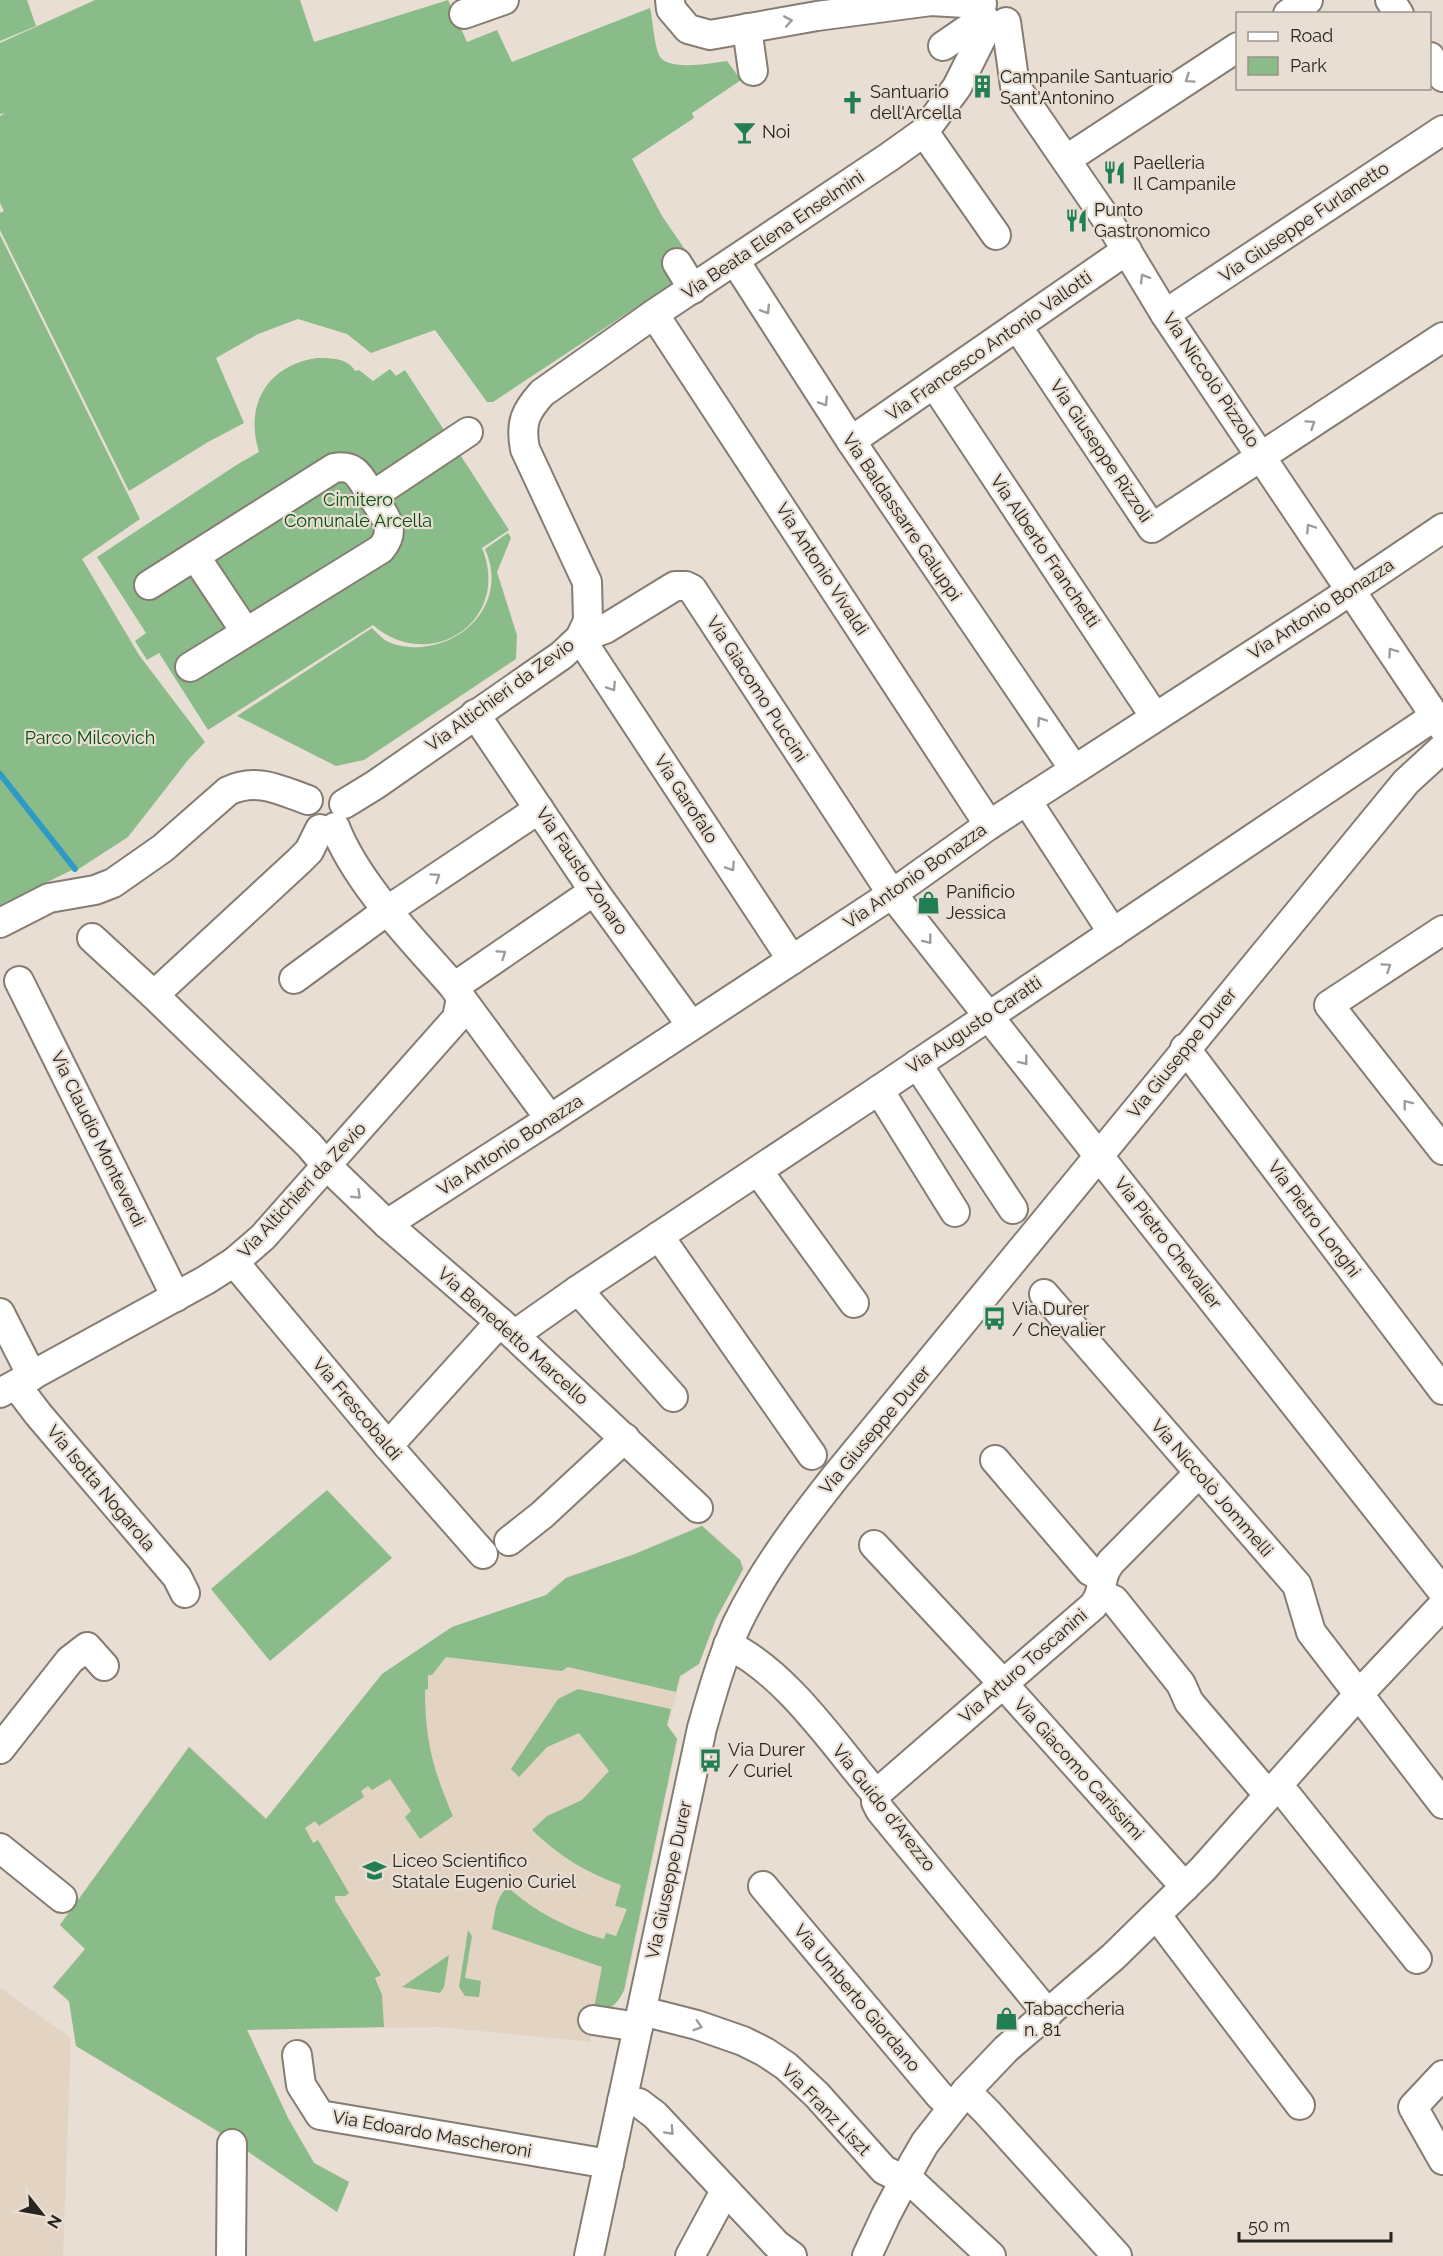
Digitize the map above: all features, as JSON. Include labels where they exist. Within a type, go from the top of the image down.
[{"type":"street","points":[[464,14],[504,0]]},
{"type":"street","points":[[670,0],[671,9],[688,29],[710,35],[817,16],[931,1],[992,11]]},
{"type":"street","points":[[1291,12],[1308,0]]},
{"type":"street","points":[[943,46],[992,11]]},
{"type":"street","name":"Via Beata Elena Enselmini","points":[[524,418],[542,393],[930,124],[957,87],[974,55],[992,11]]},
{"type":"street","name":"Via Niccolò Pizzolo","points":[[992,11],[1016,86],[1067,159],[1166,314],[1439,722]]},
{"type":"street","points":[[747,28],[753,71]]},
{"type":"street","points":[[1067,159],[1236,48]]},
{"type":"street","points":[[1431,59],[1443,77]]},
{"type":"street","points":[[930,124],[996,235]]},
{"type":"street","name":"Via Giuseppe Furlanetto","points":[[1166,314],[1443,130]]},
{"type":"street","name":"Via Francesco Antonio Vallotti","points":[[850,441],[1127,250]]},
{"type":"street","name":"Via Baldassarre Galuppi","points":[[735,261],[850,441],[1074,769]]},
{"type":"street","points":[[677,263],[693,289]]},
{"type":"street","name":"Via Antonio Vivaldi","points":[[654,314],[989,825]]},
{"type":"street","name":"Via Giuseppe Rizzoli","points":[[1017,326],[1152,528],[1263,457]]},
{"type":"street","points":[[1263,457],[1443,337]]},
{"type":"street","name":"Via Alberto Franchetti","points":[[934,384],[1155,717]]},
{"type":"street","name":"Via Altichieri da Zevio","points":[[333,820],[375,785],[562,655],[580,638],[588,621],[587,582],[525,449],[522,433],[524,418]]},
{"type":"street","points":[[372,496],[468,432]]},
{"type":"street","points":[[149,585],[334,468],[344,466],[352,468],[387,521],[390,531],[388,541],[381,549],[190,667]]},
{"type":"street","name":"Via Antonio Bonazza","points":[[387,1224],[792,960],[892,894],[989,825],[1443,528]]},
{"type":"street","points":[[195,556],[245,632]]},
{"type":"street","name":"Via Giacomo Puccini","points":[[580,638],[604,629],[675,586],[681,585],[692,589],[892,894]]},
{"type":"street","name":"Via Garofalo","points":[[580,638],[792,960]]},
{"type":"street","name":"Via Fausto Zonaro","points":[[475,714],[594,891],[692,1025]]},
{"type":"street","name":"Via Augusto Caratti","points":[[388,1446],[507,1329],[578,1290],[988,1015],[1439,722]]},
{"type":"street","name":"Via Giuseppe Durer","points":[[589,2256],[702,1728],[728,1645],[760,1581],[797,1524],[1185,1048],[1406,782],[1443,748]]},
{"type":"street","points":[[0,923],[49,898],[95,890],[113,883],[163,848],[228,791],[239,785],[262,784],[308,800],[306,812],[308,819],[333,820]]},
{"type":"street","points":[[1027,801],[1113,933]]},
{"type":"street","points":[[294,979],[388,910],[539,808]]},
{"type":"street","points":[[333,820],[339,839],[362,876],[458,993],[550,1119]]},
{"type":"street","points":[[154,994],[299,861],[333,820]]},
{"type":"street","points":[[458,993],[594,891]]},
{"type":"street","name":"Via Pietro Chevalier","points":[[892,894],[1443,1592]]},
{"type":"street","points":[[1441,935],[1329,1005],[1443,1150]]},
{"type":"street","name":"Via Benedetto Marcello","points":[[92,938],[154,994],[387,1224],[507,1329],[698,1508]]},
{"type":"street","name":"Via Claudio Monteverdi","points":[[19,981],[176,1297]]},
{"type":"street","name":"Via Altichieri da Zevio","points":[[16,1385],[176,1297],[234,1262],[263,1237],[457,1018],[458,993]]},
{"type":"street","name":"Via Pietro Longhi","points":[[1185,1048],[1443,1390]]},
{"type":"street","points":[[916,1064],[1013,1209]]},
{"type":"street","points":[[879,1090],[955,1212]]},
{"type":"street","points":[[758,1171],[854,1303]]},
{"type":"street","points":[[659,1236],[813,1455]]},
{"type":"street","name":"Via Frescobaldi","points":[[234,1262],[388,1446],[483,1554]]},
{"type":"street","points":[[578,1290],[673,1397]]},
{"type":"street","name":"Via Niccolò Jommelli","points":[[1044,1294],[1297,1585],[1311,1632],[1443,1804]]},
{"type":"street","name":"Via Isotta Nogarola","points":[[0,1313],[16,1385],[177,1577],[185,1593]]},
{"type":"street","points":[[509,1541],[542,1515],[625,1438]]},
{"type":"street","points":[[995,1460],[1102,1585],[1181,1684],[1189,1702],[1259,1784],[1288,1797],[1417,1959]]},
{"type":"street","name":"Via Arturo Toscanini","points":[[876,1794],[1093,1606],[1110,1562],[1199,1473]]},
{"type":"street","name":"Via Giacomo Carissimi","points":[[874,1545],[1004,1684],[1185,1887]]},
{"type":"street","points":[[872,2254],[904,2181],[925,2143],[959,2099],[1006,2049],[1157,1916],[1443,1605]]},
{"type":"street","name":"Via Guido d'Arezzo","points":[[728,1645],[744,1653],[778,1681],[810,1716],[876,1794],[876,1802],[880,1810],[1048,2014]]},
{"type":"street","points":[[0,1749],[70,1660],[87,1647],[104,1666]]},
{"type":"street","points":[[0,1848],[62,1898]]},
{"type":"street","name":"Via Umberto Giordano","points":[[763,1886],[940,2096],[959,2099],[987,2112],[1117,2256]]},
{"type":"street","points":[[1157,1916],[1300,2105]]},
{"type":"street","name":"Via Franz Liszt","points":[[593,2020],[640,2019],[697,2025],[743,2041],[765,2052],[786,2066],[817,2095],[884,2170],[915,2185],[991,2256]]},
{"type":"street","name":"Via Edoardo Mascheroni","points":[[297,2055],[301,2085],[320,2115],[609,2164]]},
{"type":"street","points":[[1443,2075],[1413,2107],[1443,2160]]},
{"type":"street","points":[[622,2101],[639,2103],[655,2115],[777,2245],[792,2256]]},
{"type":"street","points":[[231,2256],[232,2144]]},
{"type":"street","points":[[690,2256],[725,2191]]},
{"type":"shaded area","name":"Liceo Scientifico Statale Eugenio Curiel","points":[[702,1525],[741,1560],[744,1569],[716,1619],[699,1664],[681,1677],[668,1725],[678,1739],[625,1990],[614,2007],[594,2014],[590,2042],[439,2027],[248,2030],[288,2118],[315,2163],[350,2182],[337,2212],[216,2131],[76,2046],[69,2002],[52,1987],[85,1949],[59,1925],[189,1746],[266,1818],[382,1674],[452,1627],[546,1595],[566,1577],[634,1554]]},
{"type":"shaded area","points":[[0,1988],[71,2038],[63,2256],[0,2256]]},
{"type":"green space","points":[[0,0],[27,0],[36,26],[0,41]]},
{"type":"green space","points":[[95,0],[300,0],[314,42],[448,0],[467,42],[497,30],[512,62],[650,8],[657,50],[664,60],[680,65],[727,61],[741,80],[692,113],[694,118],[632,159],[662,216],[697,267],[493,402],[487,402],[435,330],[371,353],[347,334],[298,319],[258,334],[216,358],[244,423],[208,442],[129,491],[0,230],[0,213],[4,211],[0,203],[0,116],[5,113],[0,114],[0,43]]},
{"type":"green space","name":"Parco Milcovich","points":[[0,235],[140,519],[82,559],[139,655],[205,742],[188,760],[128,837],[74,872],[72,870],[0,905]]},
{"type":"green space","name":"Cimitero Comunale Arcella","points":[[317,358],[344,361],[355,371],[359,370],[373,381],[390,369],[396,376],[405,370],[509,530],[482,548],[488,574],[486,597],[476,617],[460,632],[441,642],[419,644],[396,639],[373,625],[208,730],[159,653],[147,660],[135,641],[146,633],[97,557],[259,452],[255,434],[255,418],[264,390],[273,378],[285,369]]},
{"type":"green space","points":[[508,533],[511,538],[497,572],[517,635],[516,659],[364,760],[336,766],[237,716],[372,628],[383,639],[408,647],[439,644],[455,637],[469,627],[488,600],[491,567],[485,549]]},
{"type":"green space","points":[[327,1490],[392,1558],[270,1661],[211,1589]]},
{"type":"green space","points":[[702,1526],[740,1560],[743,1569],[716,1619],[699,1664],[680,1676],[676,1692],[568,1667],[562,1671],[446,1657],[432,1675],[428,1675],[425,1708],[431,1754],[453,1816],[420,1839],[405,1817],[411,1811],[390,1779],[372,1790],[368,1786],[361,1791],[364,1797],[319,1826],[315,1821],[305,1828],[313,1843],[318,1840],[349,1893],[345,1896],[335,1896],[335,1900],[381,1975],[375,1978],[382,1995],[384,2027],[247,2030],[288,2118],[314,2163],[349,2182],[337,2212],[216,2130],[76,2046],[69,2001],[53,1987],[85,1949],[60,1925],[189,1747],[266,1819],[382,1674],[452,1627],[546,1595],[566,1578],[635,1554]]},
{"type":"green space","points":[[578,1689],[671,1709],[667,1725],[677,1739],[624,1990],[619,2000],[612,2006],[593,2013],[602,1967],[492,1929],[498,1901],[508,1887],[553,1919],[604,1939],[606,1933],[616,1936],[627,1909],[615,1906],[621,1885],[573,1862],[532,1830],[547,1816],[582,1800],[609,1771],[579,1733],[547,1747],[519,1777],[511,1769],[558,1699]]},
{"type":"green space","points":[[468,1930],[472,1936],[465,1978],[481,1981],[479,1997],[465,1996],[459,1987]]},
{"type":"green space","points":[[449,1955],[444,1987],[440,1993],[402,1987]]},
{"type":"waterway","points":[[0,774],[75,869]]},
{"type":"place","name":"Campanile Santuario Sant'Antonino","points":[[982,87]]},
{"type":"place","name":"Santuario dell'Arcella","points":[[852,102]]},
{"type":"place","name":"Noi","points":[[744,132]]},
{"type":"place","name":"Paelleria Il Campanile","points":[[1115,173]]},
{"type":"place","name":"Punto Gastronomico","points":[[1076,220]]},
{"type":"place","name":"Panificio Jessica","points":[[928,902]]},
{"type":"place","name":"Via Durer / Chevalier","points":[[994,1319]]},
{"type":"place","name":"Via Durer / Curiel","points":[[710,1760]]},
{"type":"place","name":"Liceo Scientifico Statale Eugenio Curiel","points":[[374,1871]]},
{"type":"place","name":"Tabaccheria n. 81","points":[[1006,2019]]}]
